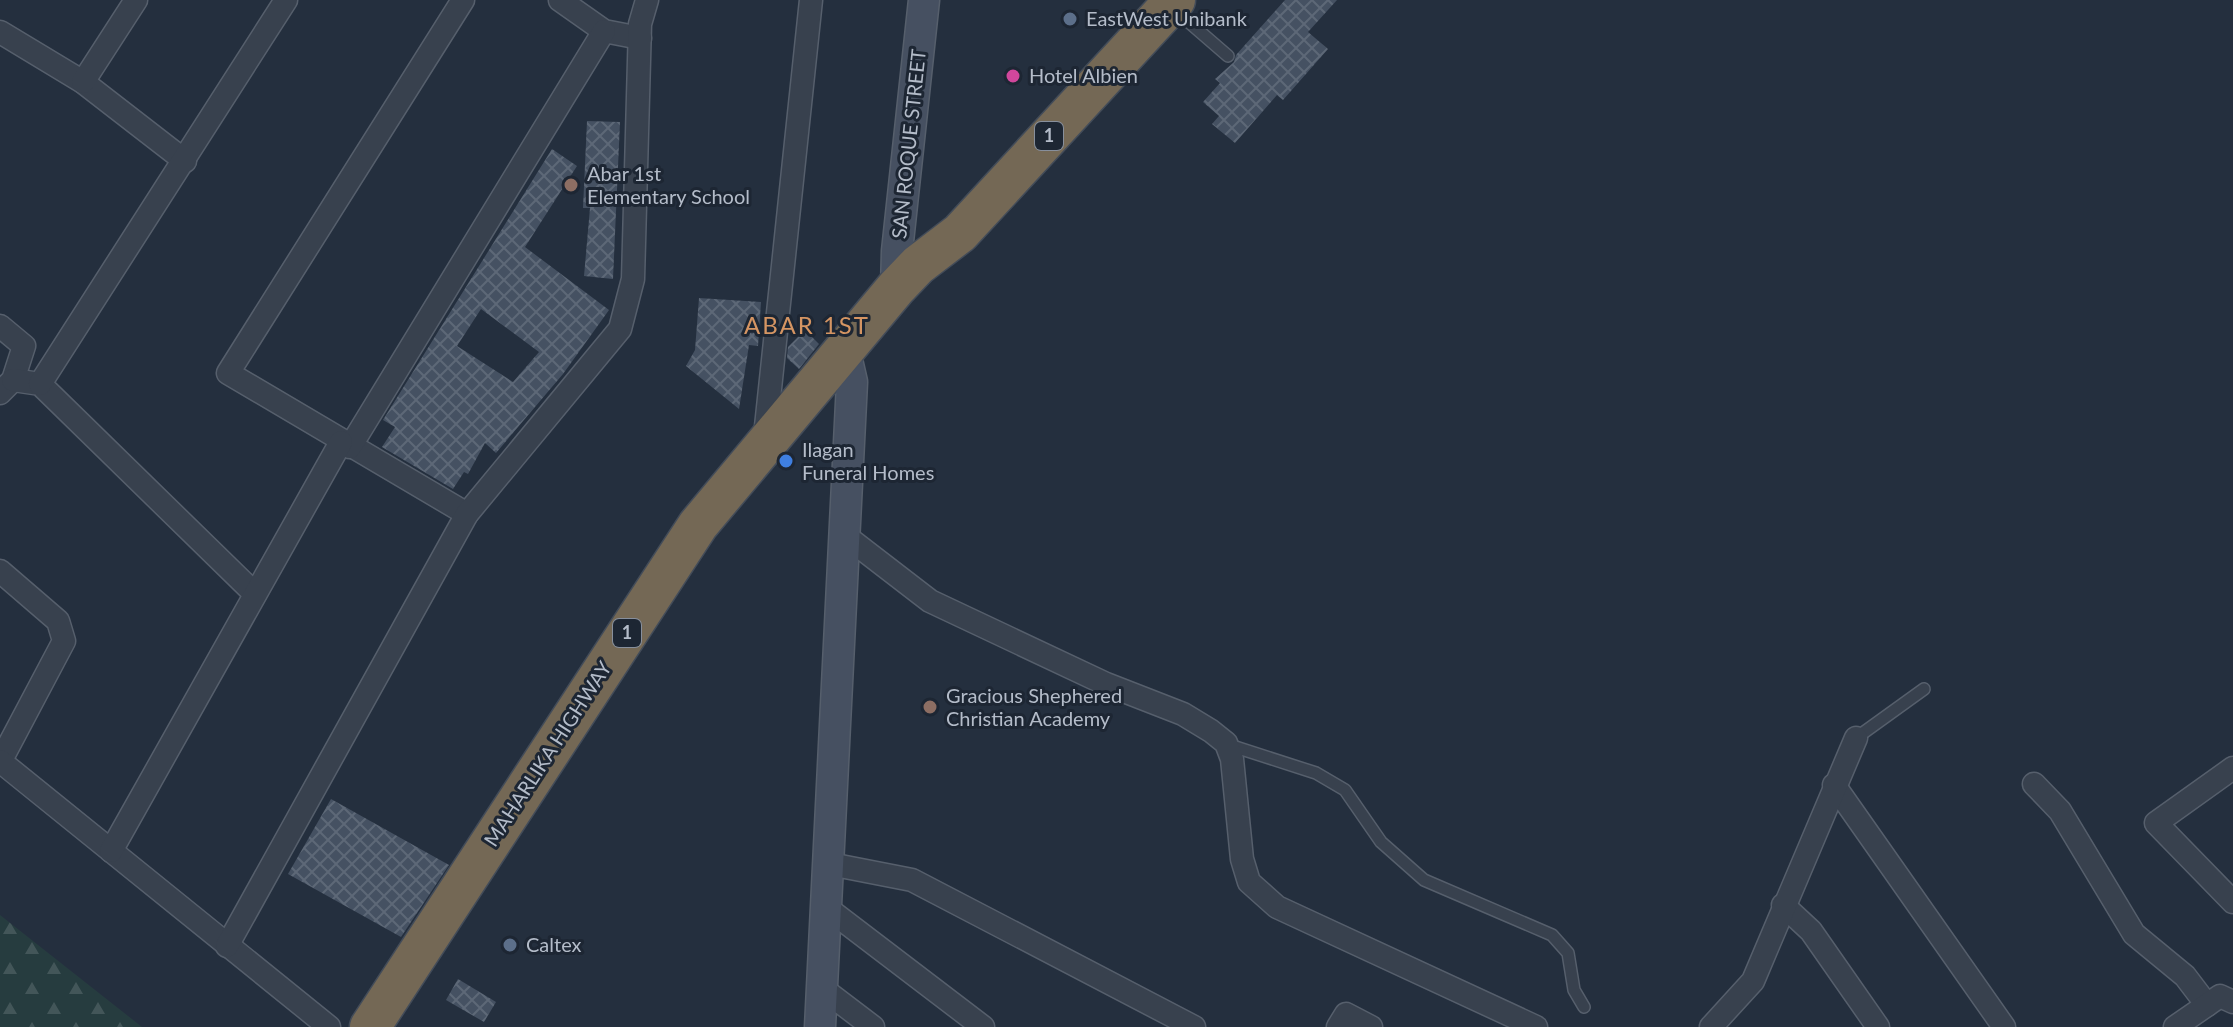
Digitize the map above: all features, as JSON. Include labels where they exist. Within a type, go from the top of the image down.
[{"type":"highway","name":"MAHARLIKA HIGHWAY","points":[[370,1027],[698,525],[764,441],[907,276],[950,216],[1163,2]]},
{"type":"street","points":[[83,82],[136,0]]},
{"type":"street","points":[[40,384],[286,0]]},
{"type":"street","points":[[463,0],[228,373],[467,514]]},
{"type":"street","points":[[560,0],[604,31],[640,38]]},
{"type":"street","points":[[227,946],[467,514],[620,329],[633,279],[640,38],[647,0]]},
{"type":"street","points":[[764,441],[811,0]]},
{"type":"street","name":"SAN ROQUE STREET","points":[[907,276],[897,251],[924,0]]},
{"type":"street","points":[[111,851],[255,594],[604,31]]},
{"type":"street","points":[[0,32],[83,82],[185,161]]},
{"type":"street","points":[[0,326],[24,346],[6,387],[40,384],[255,594]]},
{"type":"street","points":[[820,1027],[852,382],[844,347]]},
{"type":"street","points":[[843,534],[930,601],[1106,684],[1183,714],[1226,743],[1232,759],[1242,859],[1249,882],[1258,894],[1277,907],[1536,1027]]},
{"type":"street","points":[[0,571],[58,621],[64,641],[0,762],[329,1027]]},
{"type":"street","points":[[1725,1022],[1753,981],[1856,738]]},
{"type":"street","points":[[2233,768],[2156,823],[2233,902]]},
{"type":"street","points":[[2034,784],[2060,811],[2134,934],[2185,976],[2207,1005]]},
{"type":"street","points":[[1834,785],[2004,1027]]},
{"type":"street","points":[[830,864],[912,880],[1194,1027]]},
{"type":"street","points":[[1783,905],[1811,931],[1878,1027]]},
{"type":"street","points":[[827,908],[983,1027]]},
{"type":"street","points":[[823,989],[873,1027]]},
{"type":"street","points":[[2175,1027],[2220,996],[2233,1002]]},
{"type":"street","points":[[1338,1027],[1346,1014],[1371,1027]]},
{"type":"lane","points":[[1163,2],[1228,56]]},
{"type":"lane","points":[[1856,738],[1924,689]]},
{"type":"lane","points":[[1226,743],[1316,773],[1345,790],[1381,842],[1424,880],[1552,935],[1568,953],[1574,990],[1584,1007]]},
{"type":"green space","points":[[0,915],[142,1027],[0,1027]]},
{"type":"building","points":[[1285,0],[1337,0],[1308,32],[1328,49],[1283,100],[1277,95],[1235,143],[1212,124],[1219,116],[1203,102],[1220,83],[1215,79],[1234,62],[1236,55]]},
{"type":"building","points":[[587,121],[620,122],[613,279],[584,276],[590,208],[583,208]]},
{"type":"building","points":[[552,149],[577,166],[525,247],[609,310],[563,374],[496,453],[485,443],[468,474],[464,472],[453,489],[382,447],[395,427],[383,420]],"holes":[[[481,309],[539,352],[513,382],[457,346]]]},
{"type":"building","points":[[699,298],[761,302],[758,346],[749,345],[739,409],[686,366],[695,350]]},
{"type":"building","points":[[805,330],[819,344],[799,369],[787,358],[788,347]]},
{"type":"building","points":[[331,799],[449,865],[401,937],[288,874]]},
{"type":"building","points":[[458,979],[496,1002],[484,1022],[446,1000]]},
{"type":"place","name":"EastWest Unibank","points":[[1070,19]]},
{"type":"place","name":"Hotel Albien","points":[[1013,76]]},
{"type":"place","name":"Abar 1st Elementary School","points":[[571,185]]},
{"type":"place","name":"Ilagan Funeral Homes","points":[[786,461]]},
{"type":"place","name":"Gracious Shephered Christian Academy","points":[[930,707]]},
{"type":"place","name":"Caltex","points":[[510,945]]},
{"type":"district","name":"ABAR 1ST","points":[[807,326]]}]
